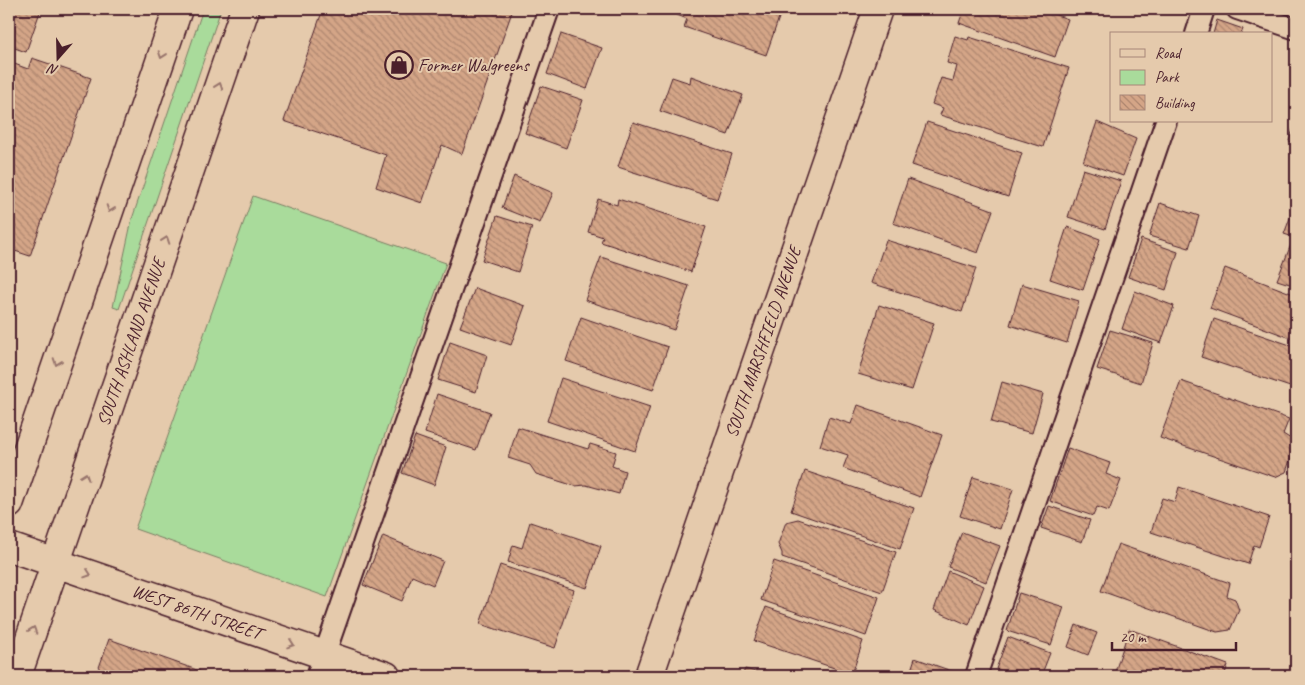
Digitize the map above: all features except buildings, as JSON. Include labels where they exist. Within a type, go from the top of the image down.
[{"type":"main road","points":[[9,504],[178,9]]},
{"type":"main road","name":"SOUTH ASHLAND AVENUE","points":[[17,676],[245,9]]},
{"type":"main road","name":"SOUTH MARSHFIELD AVENUE","points":[[649,676],[878,9]]},
{"type":"main road","name":"WEST 86TH STREET","points":[[9,547],[56,563],[320,666],[386,676]]},
{"type":"lane","points":[[320,666],[549,9]]},
{"type":"lane","points":[[1197,32],[1204,9]]},
{"type":"lane","points":[[1237,9],[1296,29]]},
{"type":"lane","points":[[976,676],[1166,122]]},
{"type":"green space","points":[[203,9],[221,9],[119,309],[113,307],[132,219]]},
{"type":"green space","points":[[253,196],[446,263],[327,597],[135,529]]},
{"type":"place","name":"Former Walgreens","points":[[399,65]]}]
